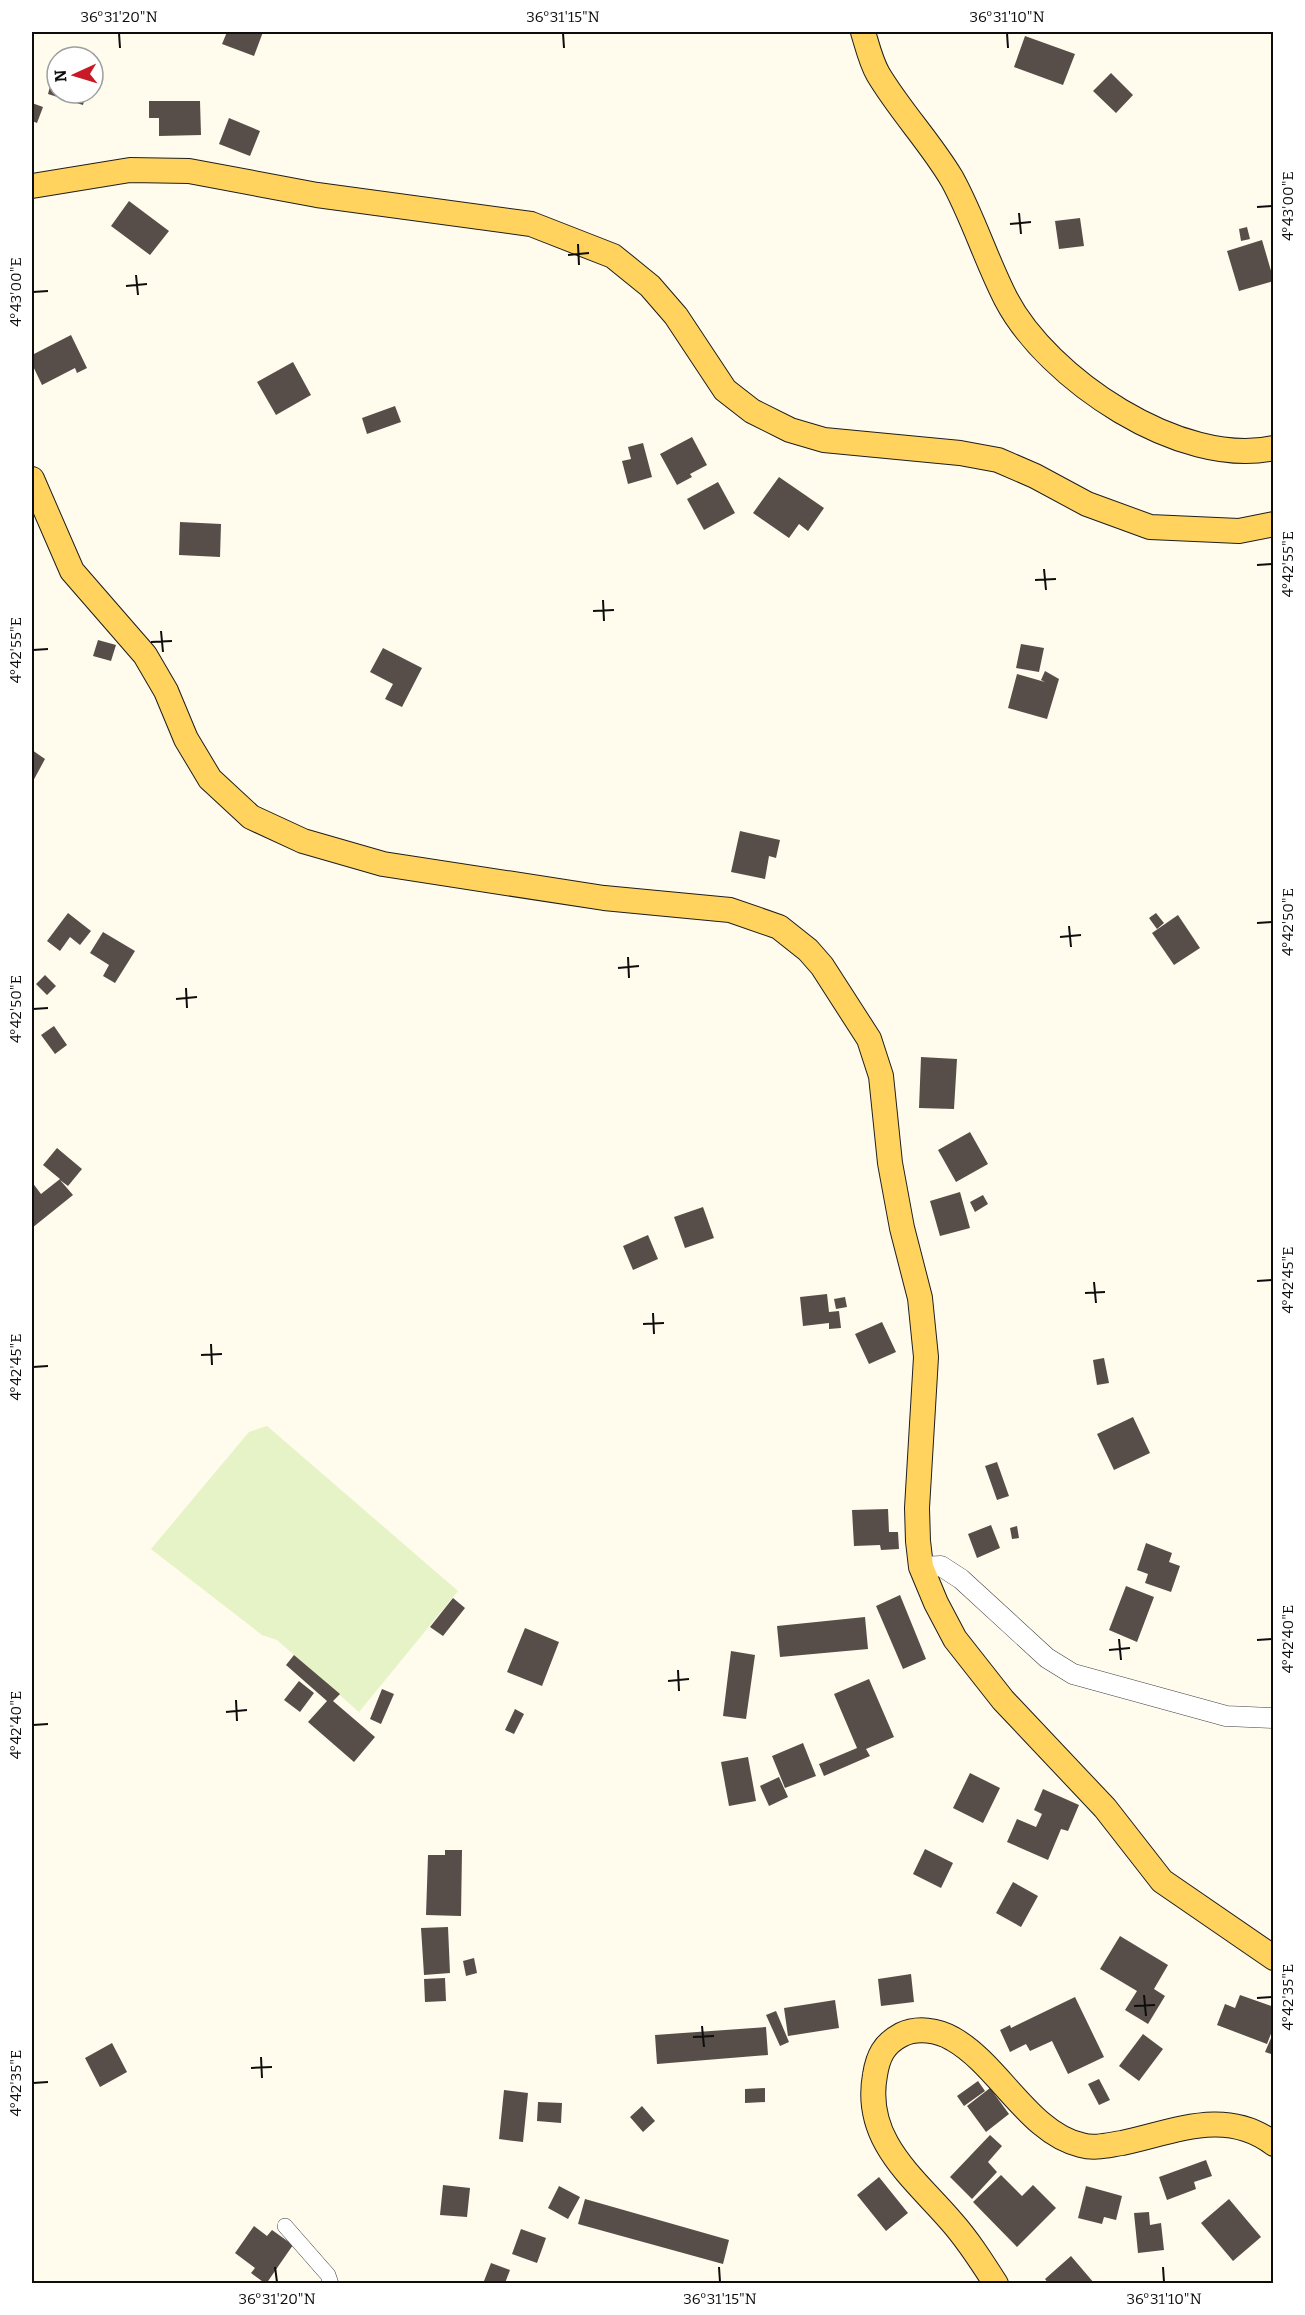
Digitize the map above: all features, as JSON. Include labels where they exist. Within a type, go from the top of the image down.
[{"type":"main road","points":[[863,32],[877,72],[951,178],[1006,300],[1046,355],[1085,388],[1132,419],[1163,432],[1213,447],[1237,450],[1274,447]]},
{"type":"main road","points":[[32,186],[130,170],[167,170],[317,195],[531,224],[613,256],[650,286],[676,316],[725,390],[752,411],[790,430],[824,440],[960,453],[998,460],[1035,476],[1087,504],[1150,527],[1239,531],[1274,524]]},
{"type":"main road","points":[[32,478],[72,571],[145,655],[166,692],[186,739],[210,779],[251,816],[303,841],[383,864],[604,898],[738,912],[779,927],[791,934],[822,966],[869,1039],[880,1076],[892,1174],[902,1228],[920,1298],[926,1357],[916,1508],[921,1567],[936,1603],[955,1639],[1003,1700],[1105,1808],[1162,1881],[1274,1958]]},
{"type":"main road","points":[[996,2283],[952,2221],[909,2178],[889,2152],[880,2134],[874,2108],[873,2081],[880,2053],[892,2040],[907,2032],[925,2030],[941,2033],[955,2040],[975,2055],[1042,2124],[1060,2137],[1081,2145],[1099,2147],[1192,2124],[1215,2123],[1248,2130],[1274,2144]]},
{"type":"street","points":[[921,1567],[941,1566],[961,1578],[1047,1658],[1073,1674],[1226,1716],[1274,1718]]},
{"type":"street","points":[[285,2226],[328,2275],[331,2283]]},
{"type":"green space","points":[[267,1426],[458,1591],[359,1712],[277,1640],[262,1635],[151,1549],[249,1432]]},
{"type":"building","points":[[227,32],[263,32],[254,56],[222,44]]},
{"type":"building","points":[[1025,36],[1075,54],[1063,85],[1014,67]]},
{"type":"building","points":[[1111,73],[1133,95],[1116,113],[1093,91]]},
{"type":"building","points":[[149,101],[200,101],[201,135],[159,136],[159,118],[149,118]]},
{"type":"building","points":[[32,103],[43,107],[37,123],[32,121]]},
{"type":"building","points":[[229,118],[260,131],[250,156],[219,144]]},
{"type":"building","points":[[129,201],[169,231],[150,255],[111,226]]},
{"type":"building","points":[[1080,218],[1084,246],[1059,249],[1055,221]]},
{"type":"building","points":[[1247,227],[1250,239],[1241,241],[1239,229]]},
{"type":"building","points":[[1262,240],[1274,281],[1239,291],[1227,251]]},
{"type":"building","points":[[71,335],[87,368],[77,373],[75,368],[42,385],[32,364],[32,355]]},
{"type":"building","points":[[293,362],[311,395],[276,415],[257,382]]},
{"type":"building","points":[[395,406],[401,422],[367,434],[362,418]]},
{"type":"building","points":[[692,437],[707,465],[690,474],[692,477],[677,485],[660,454]]},
{"type":"building","points":[[643,443],[652,477],[628,484],[622,461],[631,459],[628,447]]},
{"type":"building","points":[[779,477],[824,508],[808,531],[799,524],[789,538],[753,513]]},
{"type":"building","points":[[718,482],[735,513],[704,530],[687,499]]},
{"type":"building","points":[[180,522],[221,524],[220,557],[179,555]]},
{"type":"building","points":[[98,640],[116,645],[111,661],[93,656]]},
{"type":"building","points":[[1021,644],[1044,648],[1039,672],[1016,668]]},
{"type":"building","points":[[383,648],[422,668],[402,707],[385,699],[393,684],[370,672]]},
{"type":"building","points":[[1045,671],[1059,679],[1047,719],[1008,708],[1017,674],[1045,682],[1041,680]]},
{"type":"building","points":[[32,750],[45,759],[32,783]]},
{"type":"building","points":[[740,831],[780,840],[776,858],[769,856],[765,879],[731,872]]},
{"type":"building","points":[[68,913],[91,931],[80,945],[70,937],[60,951],[47,941]]},
{"type":"building","points":[[1156,913],[1164,923],[1157,929],[1149,918]]},
{"type":"building","points":[[1178,915],[1200,948],[1174,965],[1152,933]]},
{"type":"building","points":[[103,932],[135,951],[115,983],[103,976],[109,965],[90,953]]},
{"type":"building","points":[[45,975],[56,986],[47,995],[36,984]]},
{"type":"building","points":[[54,1026],[67,1045],[55,1054],[41,1035]]},
{"type":"building","points":[[921,1057],[957,1059],[954,1109],[919,1108]]},
{"type":"building","points":[[970,1132],[988,1164],[956,1182],[938,1150]]},
{"type":"building","points":[[57,1148],[82,1169],[68,1186],[60,1180],[73,1195],[32,1228],[32,1182],[41,1194],[60,1179],[43,1165]]},
{"type":"building","points":[[960,1192],[970,1228],[940,1236],[930,1201]]},
{"type":"building","points":[[983,1195],[988,1204],[975,1212],[970,1202]]},
{"type":"building","points":[[703,1207],[714,1238],[685,1248],[674,1217]]},
{"type":"building","points":[[648,1235],[658,1259],[633,1270],[623,1246]]},
{"type":"building","points":[[827,1294],[829,1312],[839,1311],[841,1328],[829,1329],[829,1323],[803,1326],[800,1297]]},
{"type":"building","points":[[845,1297],[847,1307],[836,1309],[834,1299]]},
{"type":"building","points":[[882,1322],[896,1352],[869,1364],[855,1334]]},
{"type":"building","points":[[1104,1358],[1109,1383],[1097,1385],[1093,1360]]},
{"type":"building","points":[[1133,1417],[1150,1453],[1114,1470],[1097,1434]]},
{"type":"building","points":[[997,1462],[1009,1496],[997,1500],[985,1466]]},
{"type":"building","points":[[888,1509],[889,1532],[898,1532],[899,1549],[881,1550],[880,1545],[854,1546],[852,1510]]},
{"type":"building","points":[[991,1525],[1000,1548],[977,1558],[968,1534]]},
{"type":"building","points":[[1017,1526],[1019,1538],[1012,1539],[1010,1528]]},
{"type":"building","points":[[1146,1543],[1172,1553],[1169,1562],[1180,1566],[1171,1592],[1145,1583],[1148,1574],[1137,1570]]},
{"type":"building","points":[[1126,1586],[1154,1597],[1137,1642],[1109,1630]]},
{"type":"building","points":[[900,1595],[926,1659],[903,1669],[876,1606]]},
{"type":"building","points":[[453,1598],[465,1608],[443,1636],[430,1627]]},
{"type":"building","points":[[865,1617],[868,1649],[780,1657],[777,1626]]},
{"type":"building","points":[[525,1628],[559,1642],[542,1686],[507,1672]]},
{"type":"building","points":[[731,1651],[755,1655],[746,1719],[723,1716]]},
{"type":"building","points":[[294,1655],[340,1694],[333,1701],[375,1737],[354,1762],[308,1722],[327,1701],[286,1665]]},
{"type":"building","points":[[869,1679],[894,1737],[866,1749],[870,1756],[824,1776],[819,1764],[857,1748],[834,1694]]},
{"type":"building","points":[[299,1681],[314,1693],[300,1712],[284,1700]]},
{"type":"building","points":[[382,1689],[394,1694],[381,1724],[370,1719]]},
{"type":"building","points":[[515,1709],[524,1714],[514,1734],[505,1730]]},
{"type":"building","points":[[803,1743],[816,1776],[785,1788],[772,1756]]},
{"type":"building","points":[[748,1757],[756,1801],[729,1806],[721,1762]]},
{"type":"building","points":[[970,1773],[1000,1788],[983,1823],[953,1808]]},
{"type":"building","points":[[779,1777],[788,1797],[769,1806],[760,1786]]},
{"type":"building","points":[[1043,1789],[1079,1805],[1068,1831],[1061,1829],[1048,1860],[1007,1842],[1017,1819],[1036,1827],[1042,1814],[1034,1810]]},
{"type":"building","points":[[925,1849],[953,1863],[941,1888],[913,1874]]},
{"type":"building","points":[[445,1850],[462,1850],[461,1916],[426,1915],[428,1855],[445,1855]]},
{"type":"building","points":[[1013,1882],[1038,1896],[1021,1927],[996,1913]]},
{"type":"building","points":[[448,1927],[450,1973],[424,1975],[421,1928]]},
{"type":"building","points":[[1120,1936],[1168,1965],[1154,1989],[1165,1996],[1148,2024],[1125,2010],[1137,1991],[1100,1969]]},
{"type":"building","points":[[474,1958],[477,1973],[466,1976],[463,1961]]},
{"type":"building","points":[[911,1974],[914,2002],[881,2006],[878,1979]]},
{"type":"building","points":[[445,1978],[446,2001],[425,2002],[424,1979]]},
{"type":"building","points":[[1240,1995],[1274,2007],[1274,2026],[1267,2044],[1217,2025],[1225,2004],[1235,2008]]},
{"type":"building","points":[[1075,1997],[1104,2057],[1068,2074],[1052,2041],[1030,2051],[1026,2044],[1010,2052],[1000,2030],[1010,2025],[1011,2028]]},
{"type":"building","points":[[835,2000],[839,2028],[788,2036],[784,2008]]},
{"type":"building","points":[[776,2011],[789,2042],[780,2046],[766,2015]]},
{"type":"building","points":[[766,2027],[768,2055],[657,2064],[655,2035]]},
{"type":"building","points":[[1274,2031],[1274,2055],[1265,2052]]},
{"type":"building","points":[[1143,2034],[1163,2049],[1139,2081],[1119,2066]]},
{"type":"building","points":[[112,2043],[127,2072],[100,2087],[85,2058]]},
{"type":"building","points":[[1099,2079],[1110,2100],[1099,2105],[1088,2084]]},
{"type":"building","points":[[978,2081],[985,2091],[964,2106],[957,2096]]},
{"type":"building","points":[[765,2088],[765,2102],[745,2103],[745,2089]]},
{"type":"building","points":[[990,2088],[1009,2114],[986,2132],[967,2106]]},
{"type":"building","points":[[504,2090],[528,2093],[523,2142],[499,2139]]},
{"type":"building","points":[[538,2102],[562,2103],[561,2123],[537,2121]]},
{"type":"building","points":[[642,2106],[655,2121],[643,2132],[630,2117]]},
{"type":"building","points":[[990,2135],[1002,2146],[988,2162],[997,2172],[972,2199],[950,2177]]},
{"type":"building","points":[[1206,2160],[1212,2176],[1194,2182],[1196,2189],[1167,2200],[1159,2177]]},
{"type":"building","points":[[1001,2175],[1022,2196],[1033,2185],[1056,2208],[1017,2247],[973,2202]]},
{"type":"building","points":[[879,2177],[908,2213],[886,2231],[857,2195]]},
{"type":"building","points":[[443,2185],[470,2188],[467,2217],[440,2215]]},
{"type":"building","points":[[559,2186],[580,2197],[568,2219],[548,2208]]},
{"type":"building","points":[[1086,2186],[1122,2196],[1116,2220],[1104,2217],[1102,2224],[1078,2218]]},
{"type":"building","points":[[585,2199],[729,2240],[723,2264],[578,2224]]},
{"type":"building","points":[[1229,2199],[1261,2237],[1233,2261],[1201,2223]]},
{"type":"building","points":[[1149,2212],[1150,2225],[1161,2223],[1164,2250],[1138,2253],[1134,2213]]},
{"type":"building","points":[[254,2226],[267,2236],[272,2230],[293,2245],[266,2284],[251,2273],[255,2268],[235,2253]]},
{"type":"building","points":[[521,2229],[546,2238],[537,2263],[512,2254]]},
{"type":"building","points":[[1071,2256],[1094,2283],[1048,2283],[1045,2279]]},
{"type":"building","points":[[491,2263],[510,2270],[505,2283],[484,2281]]}]
